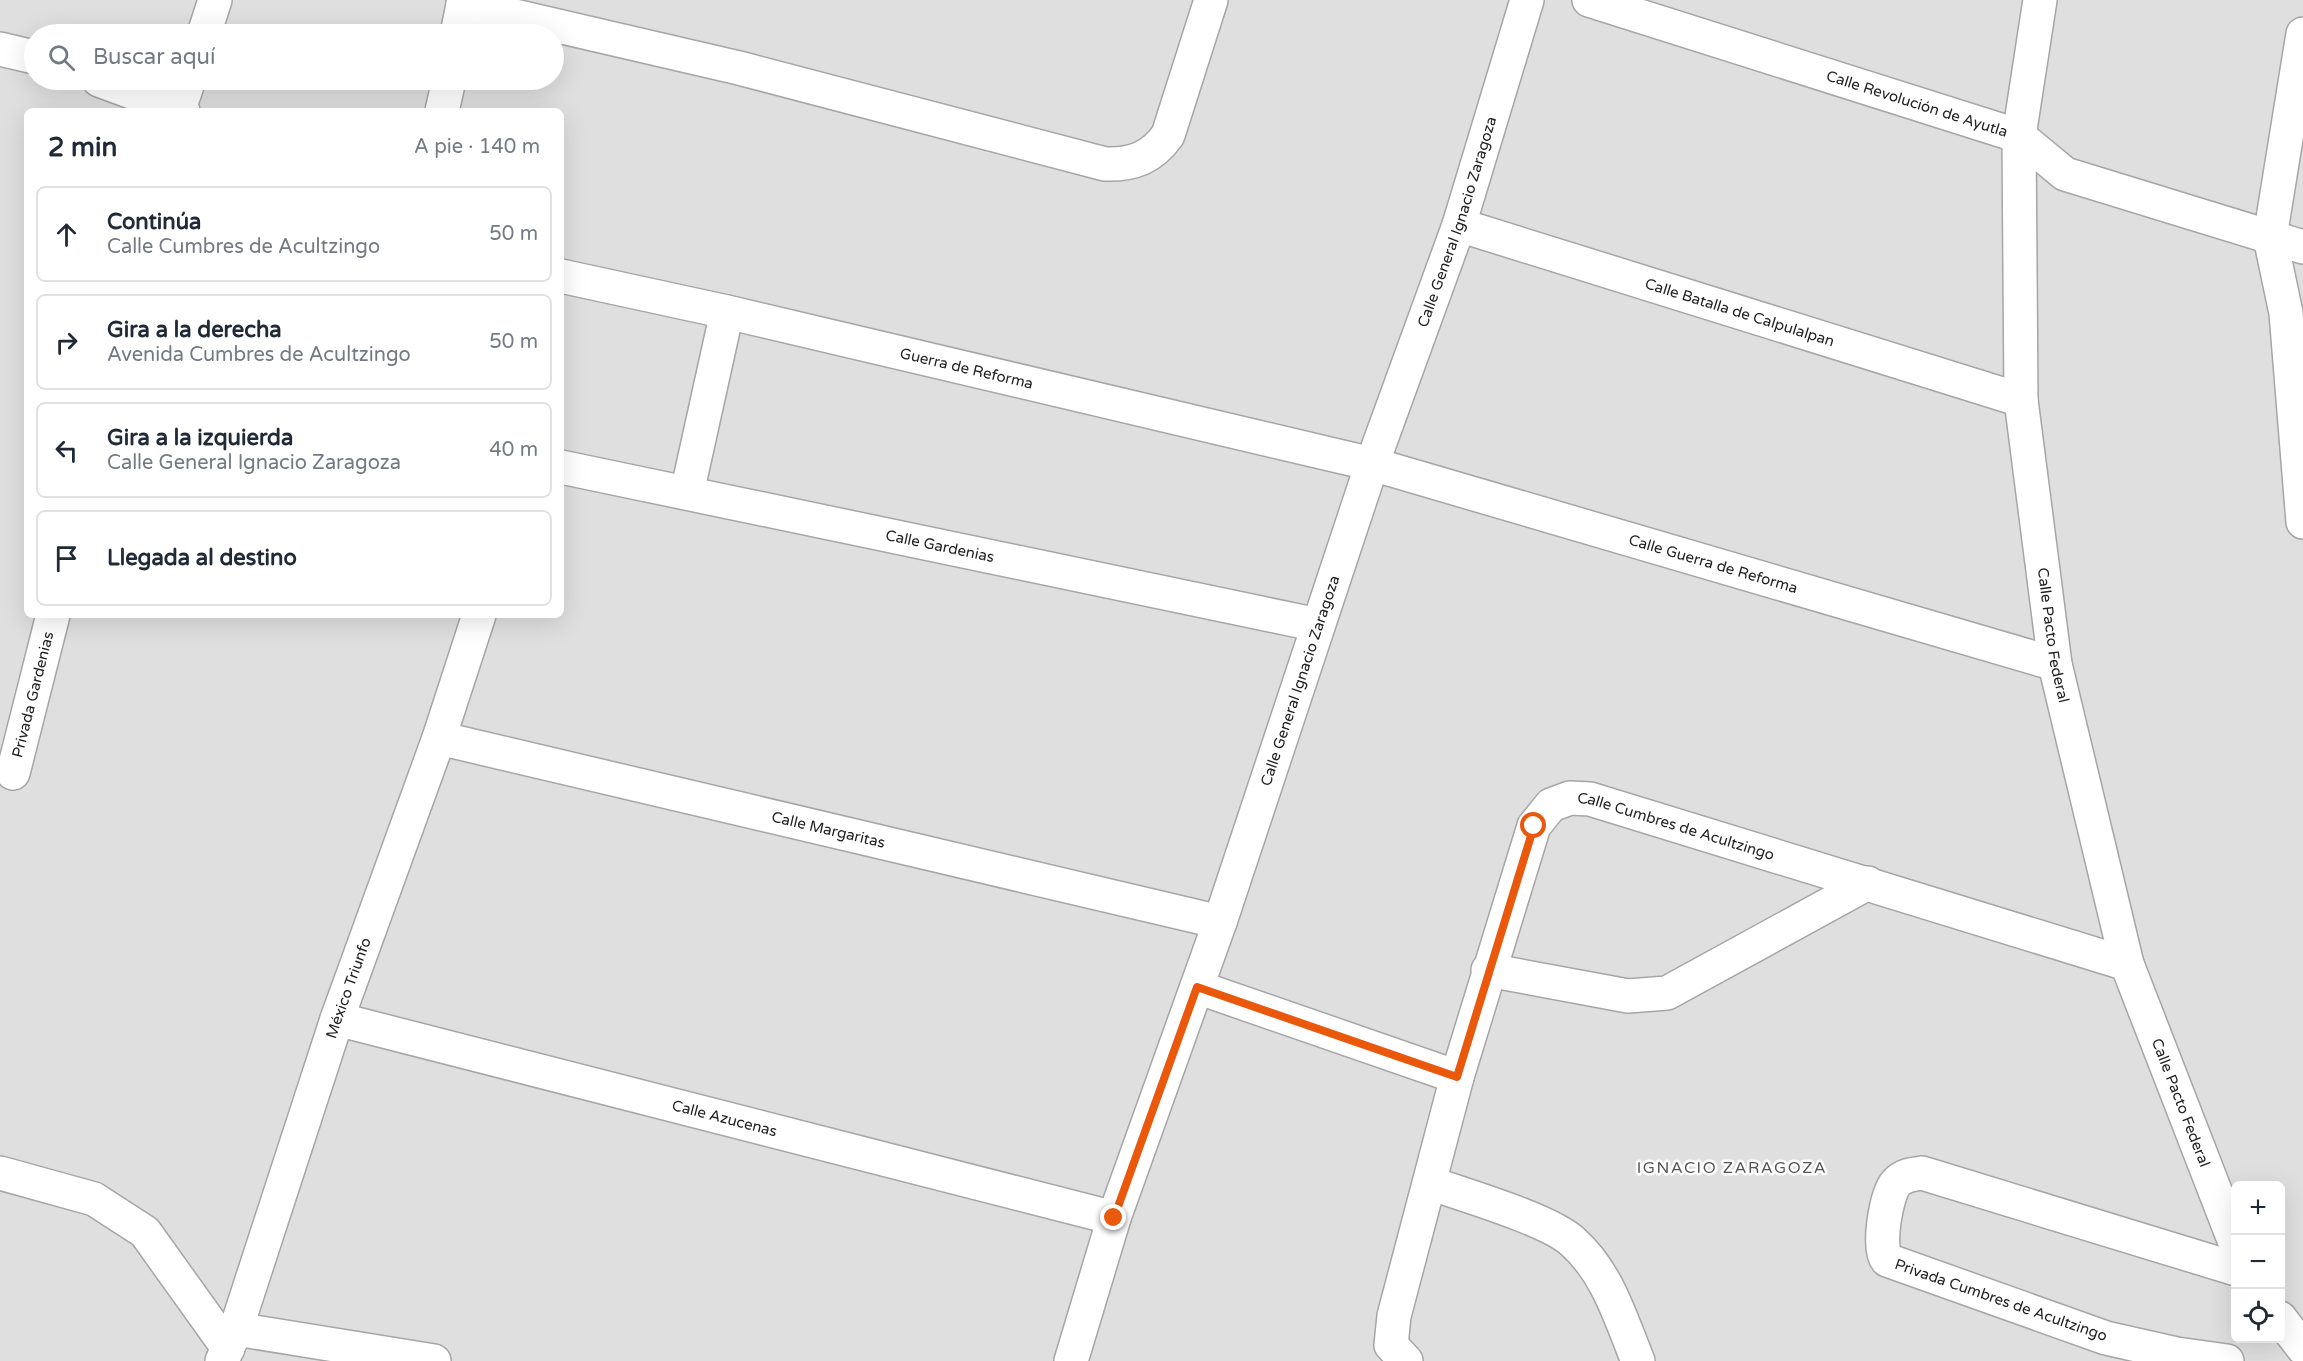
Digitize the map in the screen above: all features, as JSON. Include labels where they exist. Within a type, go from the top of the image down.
[{"type":"street","points":[[207,24],[215,0]]},
{"type":"street","points":[[564,33],[739,68],[1105,164],[1125,165],[1144,158],[1160,146],[1168,135],[1211,0]]},
{"type":"street","name":"Calle General Ignacio Zaragoza","points":[[1071,1361],[1114,1218],[1220,922],[1372,464],[1460,225],[1527,0]]},
{"type":"street","name":"Calle Revolución de Ayutla","points":[[1589,0],[2019,136],[2065,174],[2303,247]]},
{"type":"street","name":"Calle Pacto Federal","points":[[2040,0],[2019,136],[2021,400],[2055,664],[2127,964],[2231,1235]]},
{"type":"street","points":[[462,13],[517,24]]},
{"type":"street","points":[[2303,34],[2270,237],[2286,313],[2303,522]]},
{"type":"street","points":[[0,49],[24,55]]},
{"type":"street","points":[[142,90],[184,100]]},
{"type":"street","points":[[443,108],[447,90]]},
{"type":"street","name":"Calle Batalla de Calpulalpan","points":[[1460,225],[2021,400]]},
{"type":"street","name":"Guerra de Reforma","points":[[564,277],[727,312],[1372,464]]},
{"type":"street","points":[[687,493],[727,312]]},
{"type":"street","name":"Calle Guerra de Reforma","points":[[1372,464],[2055,664]]},
{"type":"street","name":"Calle Gardenias","points":[[564,467],[1318,625]]},
{"type":"street","name":"Privada Gardenias","points":[[13,773],[52,618]]},
{"type":"street","name":"México Triunfo","points":[[228,1346],[337,1019],[439,738],[478,618]]},
{"type":"street","name":"Calle Margaritas","points":[[439,738],[1220,922]]},
{"type":"street","name":"Calle Cumbres de Acultzingo","points":[[1406,1361],[1391,1345],[1394,1316],[1457,1077],[1488,970],[1534,826],[1551,805],[1570,798],[1590,799],[2127,964]]},
{"type":"street","points":[[1488,970],[1628,996],[1667,993],[1868,883]]},
{"type":"street","points":[[1197,987],[1457,1077]]},
{"type":"street","name":"Calle Azucenas","points":[[337,1019],[1114,1218]]},
{"type":"street","points":[[0,1173],[94,1199],[146,1232],[228,1346],[435,1361]]},
{"type":"street","name":"Privada Cumbres de Acultzingo","points":[[2227,1361],[2177,1354],[2106,1338],[1887,1260],[1881,1248],[1889,1192],[1898,1180],[1910,1174],[1922,1173],[2231,1268]]},
{"type":"street","points":[[1430,1183],[1547,1226],[1573,1241],[1608,1286],[1638,1361]]},
{"type":"street","points":[[2285,1325],[2303,1348]]},
{"type":"shaded area","points":[[0,0],[2303,0],[2303,1361],[0,1361]]},
{"type":"district","name":"IGNACIO ZARAGOZA","points":[[1732,1168]]},
{"type":"route","points":[[1114,1218],[1197,987],[1457,1077],[1534,826]]}]
